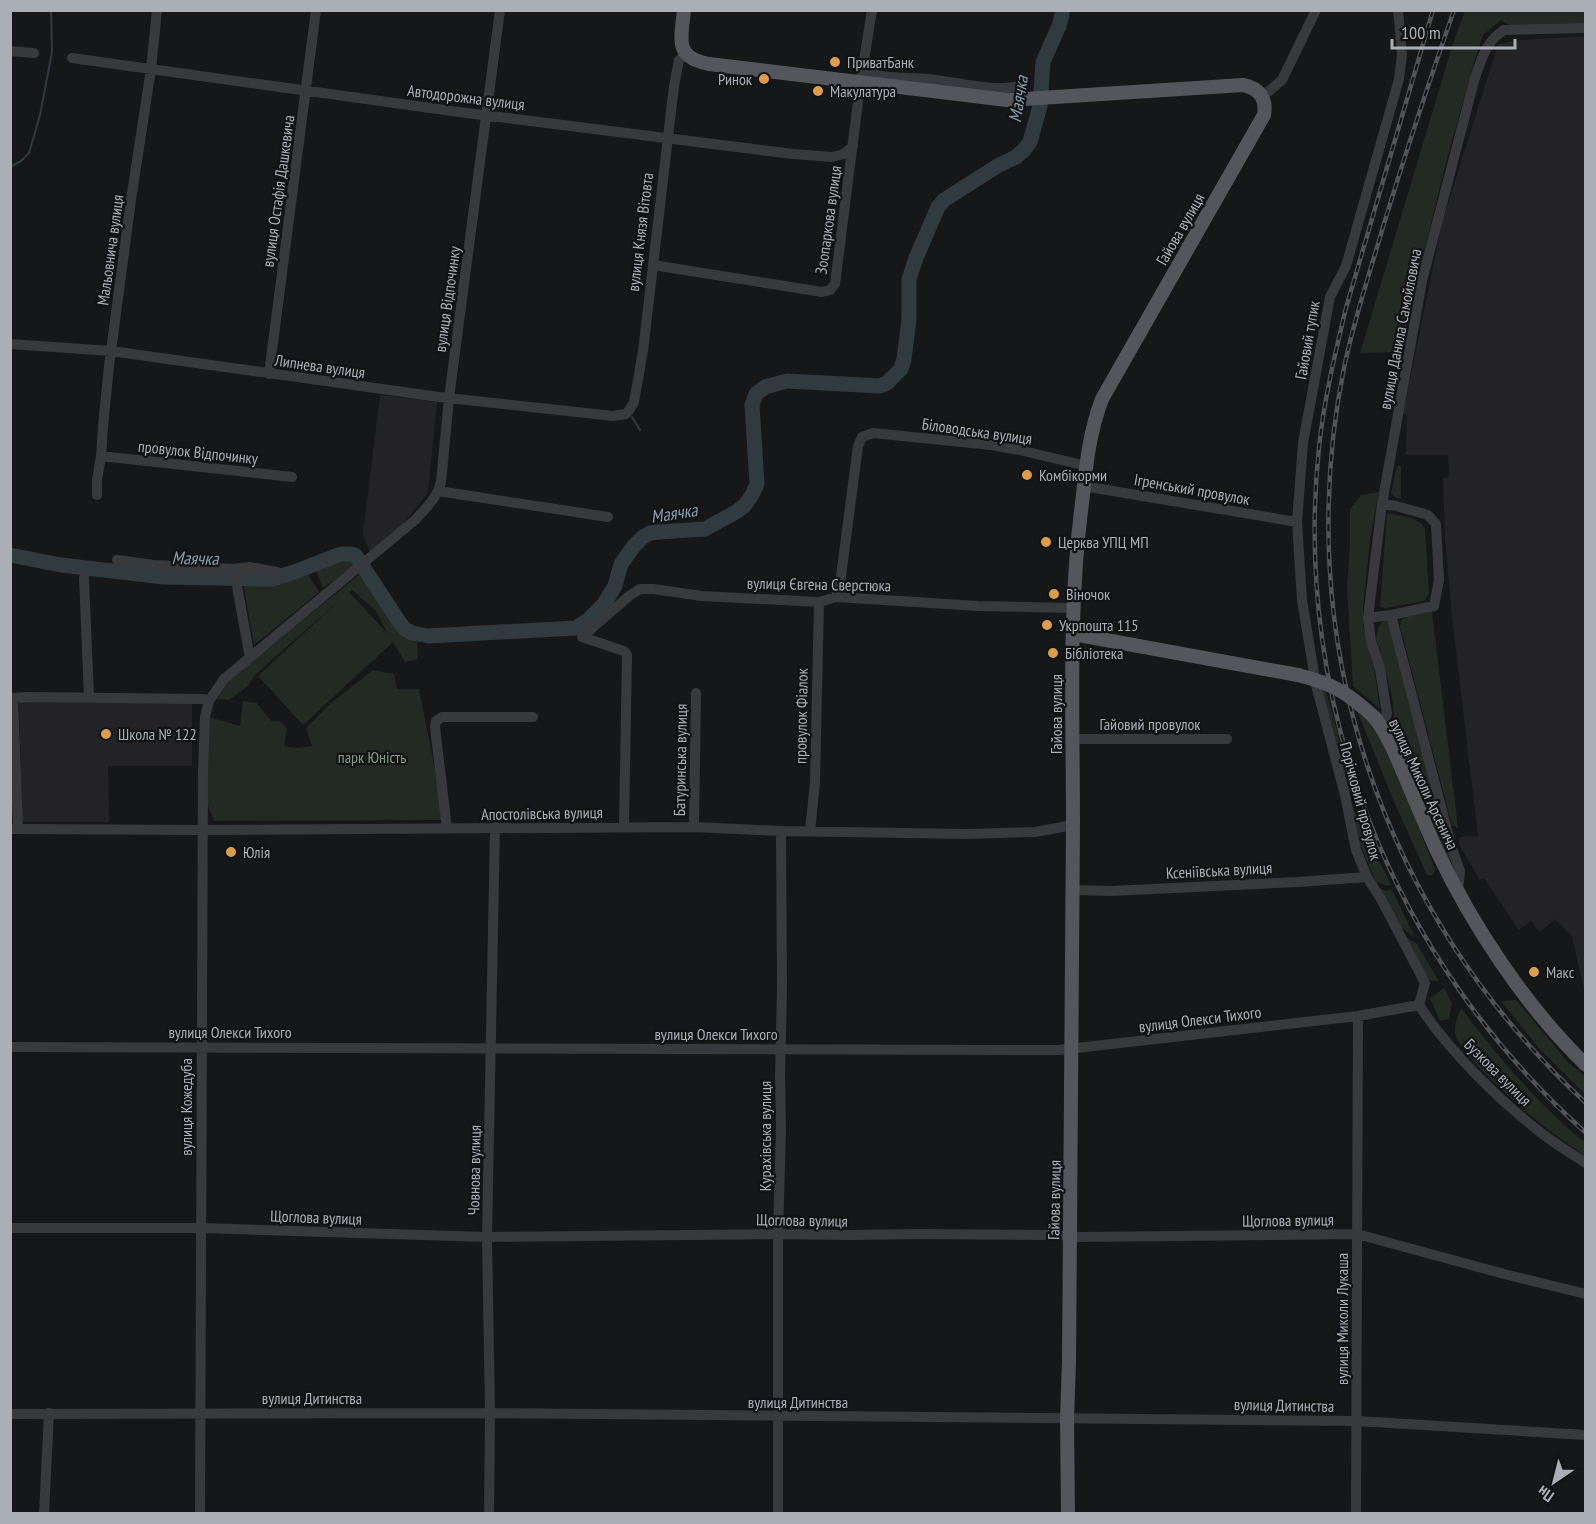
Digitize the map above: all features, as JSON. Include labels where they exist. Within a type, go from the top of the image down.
[{"type":"main road","name":"вулиця Князя Вітовта","points":[[684,10],[681,39],[682,48],[686,54]]},
{"type":"main road","points":[[686,54],[696,61],[709,64],[861,76],[989,99],[1024,100],[1243,85],[1256,89],[1263,96]]},
{"type":"main road","name":"Гайова вулиця","points":[[1068,1514],[1073,890],[1072,634],[1083,486],[1090,439],[1102,399],[1264,115],[1263,96]]},
{"type":"main road","name":"вулиця Миколи Арсенича","points":[[1072,634],[1298,675],[1322,681],[1358,702],[1378,722],[1393,748],[1422,819],[1458,892],[1485,937],[1545,1021],[1586,1065]]},
{"type":"street","name":"Мальовнича вулиця","points":[[97,495],[111,351],[151,69],[157,10]]},
{"type":"street","name":"вулиця Остафія Дашкевича","points":[[269,374],[316,10]]},
{"type":"street","name":"вулиця Відпочинку","points":[[209,701],[224,679],[415,520],[430,504],[438,490],[441,482],[449,398],[500,10]]},
{"type":"street","name":"Зоопаркова вулиця","points":[[653,265],[822,292],[830,290],[835,284],[861,76],[872,10]]},
{"type":"street","points":[[1263,96],[1282,81],[1316,10]]},
{"type":"street","name":"Гайовий тупик","points":[[1316,685],[1302,600],[1297,522],[1303,443],[1330,297],[1346,266],[1399,79],[1402,54],[1398,10]]},
{"type":"street","name":"вулиця Данила Самойловича","points":[[1378,722],[1387,714],[1380,669],[1371,641],[1368,618],[1382,504],[1422,281],[1474,81],[1486,49],[1494,36],[1504,30],[1586,28]]},
{"type":"street","points":[[10,51],[34,54]]},
{"type":"street","name":"вулиця Князя Вітовта","points":[[626,414],[630,409],[635,392],[643,351],[674,86],[679,60],[686,54]]},
{"type":"street","name":"Автодорожна вулиця","points":[[72,58],[668,139],[832,157],[844,154],[853,146]]},
{"type":"street","points":[[861,76],[928,79],[978,86],[1020,86]]},
{"type":"street","name":"Липнева вулиця","points":[[10,344],[111,351],[449,398],[613,416],[626,414]]},
{"type":"street","name":"Біловодська вулиця","points":[[836,597],[840,584],[858,446],[862,437],[873,433],[991,445],[1087,465]]},
{"type":"street","name":"провулок Відпочинку","points":[[101,456],[292,477]]},
{"type":"street","name":"Ігренський провулок","points":[[1083,486],[1297,522]]},
{"type":"street","points":[[438,490],[608,517]]},
{"type":"street","points":[[1368,618],[1434,606],[1439,580],[1436,524],[1428,515],[1382,504]]},
{"type":"street","points":[[117,560],[235,576],[249,567],[277,572]]},
{"type":"street","points":[[235,576],[251,656]]},
{"type":"street","points":[[84,578],[89,697]]},
{"type":"street","name":"вулиця Євгена Сверстюка","points":[[624,827],[627,655],[624,651],[582,637],[629,596],[640,590],[702,596],[819,602],[836,597],[978,606],[1073,608]]},
{"type":"street","name":"провулок Фіалок","points":[[810,831],[815,783],[819,602]]},
{"type":"street","points":[[1391,615],[1449,838],[1460,871],[1458,892]]},
{"type":"street","name":"Порічковий провулок","points":[[1316,685],[1345,795],[1356,850],[1367,877],[1425,983],[1419,1005]]},
{"type":"street","name":"Батуринська вулиця","points":[[694,827],[696,693]]},
{"type":"street","points":[[14,829],[13,698],[89,697],[209,701]]},
{"type":"street","name":"вулиця Кожедуба","points":[[200,1514],[203,771],[205,717],[209,701]]},
{"type":"street","points":[[447,829],[436,721],[442,717],[533,717]]},
{"type":"street","name":"Гайовий провулок","points":[[1072,739],[1227,739]]},
{"type":"street","name":"Апостолівська вулиця","points":[[14,829],[694,827],[966,834],[1035,832],[1073,825]]},
{"type":"street","name":"Човнова вулиця","points":[[489,1514],[487,1237],[495,827]]},
{"type":"street","name":"Курахівська вулиця","points":[[778,1514],[781,831]]},
{"type":"street","name":"Ксеніївська вулиця","points":[[1073,890],[1111,891],[1367,877]]},
{"type":"street","name":"вулиця Олекси Тихого","points":[[10,1047],[1072,1049],[1358,1016],[1419,1005]]},
{"type":"street","name":"Бузкова вулиця","points":[[1419,1005],[1436,1030],[1491,1089],[1542,1134],[1586,1163]]},
{"type":"street","name":"вулиця Миколи Лукаша","points":[[1356,1514],[1358,1016]]},
{"type":"street","name":"Щоглова вулиця","points":[[10,1228],[201,1228],[487,1237],[778,1234],[1070,1236],[1357,1234],[1586,1294]]},
{"type":"street","points":[[44,1514],[49,1413]]},
{"type":"street","name":"вулиця Дитинства","points":[[10,1414],[490,1413],[1357,1421],[1586,1435]]},
{"type":"shaded area","points":[[1585,36],[1585,994],[1572,936],[1555,919],[1540,932],[1531,921],[1519,930],[1484,878],[1480,880],[1459,844],[1461,837],[1478,836],[1445,539],[1443,478],[1449,477],[1448,455],[1406,455],[1407,415],[1403,414],[1442,223],[1498,44],[1520,40]]},
{"type":"shaded area","points":[[380,395],[437,402],[428,493],[398,530],[370,553],[363,534]]},
{"type":"shaded area","name":"Школа № 122","points":[[19,701],[192,702],[192,766],[108,766],[109,822],[22,822]]},
{"type":"green space","points":[[1465,11],[1585,11],[1585,25],[1513,27],[1501,20],[1483,35],[1444,170],[1400,352],[1360,353],[1454,40]]},
{"type":"green space","points":[[1397,466],[1401,466],[1401,498],[1396,498],[1391,493]]},
{"type":"green space","points":[[1379,492],[1370,539],[1363,625],[1374,669],[1380,709],[1353,686],[1347,589],[1350,509],[1361,495]]},
{"type":"green space","points":[[1387,513],[1413,519],[1425,528],[1429,593],[1424,601],[1386,608],[1380,607]]},
{"type":"green space","points":[[349,559],[354,566],[323,588],[314,566]]},
{"type":"green space","points":[[305,570],[319,592],[254,645],[243,583],[270,584]]},
{"type":"green space","points":[[360,574],[409,635],[417,641],[418,659],[405,662],[393,642],[303,725],[258,676],[342,598],[256,674],[247,687],[229,700],[217,699],[228,681]],"holes":[[[352,590],[375,610],[388,634],[349,592]]]},
{"type":"green space","points":[[1432,612],[1458,828],[1452,825],[1400,626],[1401,620],[1408,616]]},
{"type":"green space","points":[[1385,621],[1389,622],[1444,831],[1452,871],[1396,738],[1392,696],[1376,638],[1378,628]]},
{"type":"green space","name":"парк Юність","points":[[373,670],[394,674],[397,689],[419,689],[436,775],[442,820],[214,821],[207,803],[209,717],[240,726],[243,701],[257,703],[271,721],[280,721],[287,728],[284,746],[297,748],[312,746],[306,728],[331,703]]},
{"type":"green space","points":[[1319,688],[1326,691],[1360,814],[1344,777]]},
{"type":"green space","points":[[1358,713],[1380,736],[1391,758],[1435,869],[1433,875],[1427,875]]},
{"type":"green space","points":[[1348,797],[1391,885],[1376,882],[1361,847]]},
{"type":"green space","points":[[1377,887],[1386,891],[1392,890],[1415,937],[1399,926]]},
{"type":"green space","points":[[1401,934],[1417,944],[1439,981],[1427,980]]},
{"type":"green space","points":[[1444,988],[1452,1003],[1449,1019],[1440,1021],[1430,998]]},
{"type":"green space","points":[[1516,1000],[1568,1062],[1585,1076],[1585,1094],[1539,1048],[1501,1001]]},
{"type":"green space","points":[[1462,1009],[1520,1080],[1585,1143],[1585,1156],[1523,1109],[1468,1054],[1455,1033],[1456,1022]]},
{"type":"waterway","name":"Маячка","points":[[10,167],[29,153],[40,115],[52,52],[51,10]]},
{"type":"waterway","name":"Маячка","points":[[10,555],[61,565],[164,577],[272,579],[341,554],[352,554],[356,556],[400,623],[412,633],[428,636],[576,628],[604,604],[615,586],[621,564],[643,537],[650,533],[705,529],[745,505],[757,484],[752,405],[756,394],[765,387],[787,381],[880,386],[887,383],[901,369],[909,319],[909,279],[938,207],[944,200],[999,165],[1016,157],[1030,142],[1040,106],[1043,62],[1059,26],[1063,10]]},
{"type":"waterway","points":[[632,417],[640,430]]},
{"type":"railway","points":[[1433,10],[1346,308],[1327,394],[1319,447],[1315,543],[1322,639],[1340,732],[1370,822],[1409,908],[1459,989],[1518,1064],[1586,1133]]},
{"type":"railway","points":[[1454,10],[1394,193],[1345,363],[1331,465],[1330,567],[1342,667],[1367,764],[1404,858],[1453,946],[1514,1028],[1586,1103]]},
{"type":"place","name":"ПриватБанк","points":[[835,62]]},
{"type":"place","name":"Ринок","points":[[764,79]]},
{"type":"place","name":"Макулатура","points":[[818,91]]},
{"type":"place","name":"Комбікорми","points":[[1027,475]]},
{"type":"place","name":"Церква УПЦ МП","points":[[1046,542]]},
{"type":"place","name":"Віночок","points":[[1054,594]]},
{"type":"place","name":"Укрпошта 115","points":[[1047,625]]},
{"type":"place","name":"Бібліотека","points":[[1053,653]]},
{"type":"place","name":"Школа № 122","points":[[106,734]]},
{"type":"place","name":"Юлія","points":[[231,852]]},
{"type":"place","name":"Макс","points":[[1534,972]]}]
